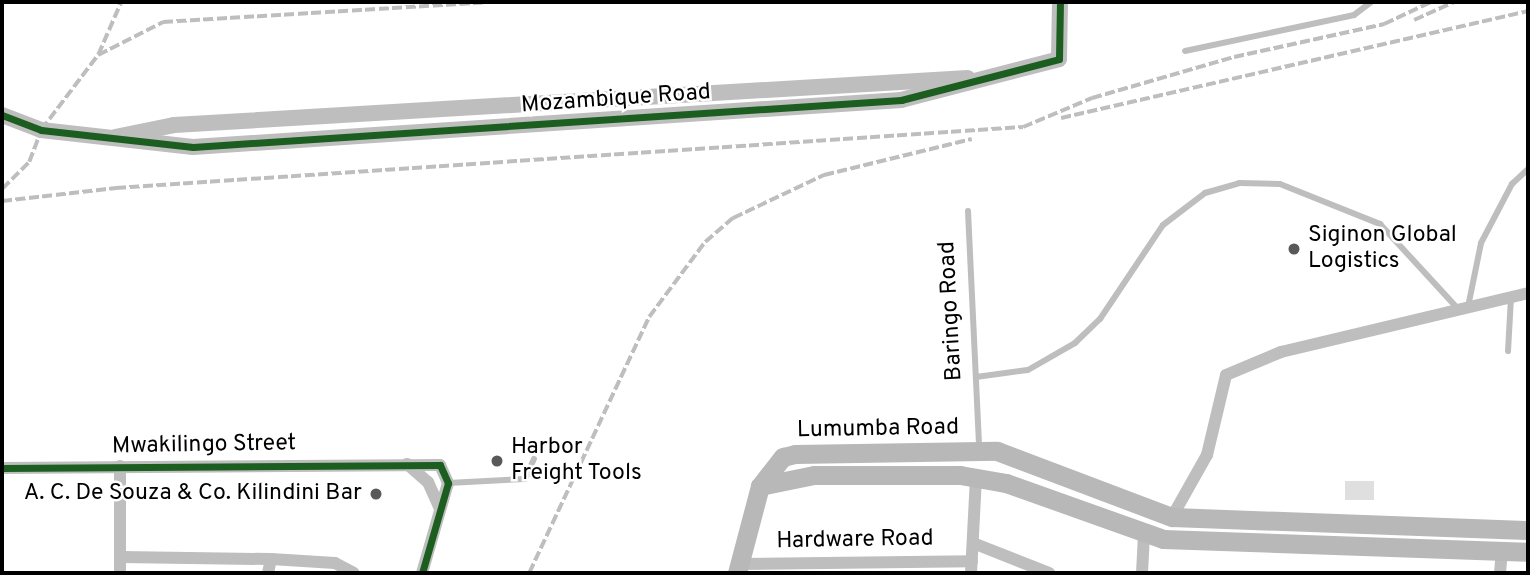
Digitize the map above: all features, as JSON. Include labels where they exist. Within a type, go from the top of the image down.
[{"type":"main road","name":"Lumumba Road","points":[[760,486],[783,457],[997,451],[1172,517],[1528,530]]},
{"type":"main road","name":"Lumumba Road","points":[[760,486],[797,476],[858,474],[976,477],[1144,535],[1528,552]]},
{"type":"main road","points":[[739,569],[760,486]]},
{"type":"street","name":"Mozambique Road","points":[[112,139],[193,148],[901,100],[995,78],[1059,59],[1060,2]]},
{"type":"street","name":"Mozambique Road","points":[[112,139],[174,125],[899,78],[995,78]]},
{"type":"street","points":[[2,114],[41,130],[112,139]]},
{"type":"street","points":[[1172,517],[1207,455],[1226,375],[1281,352],[1528,293]]},
{"type":"street","points":[[858,474],[859,453]]},
{"type":"street","points":[[406,463],[428,482],[439,508]]},
{"type":"street","name":"Mwakilingo Street","points":[[2,468],[406,463],[440,465],[448,483]]},
{"type":"street","points":[[120,466],[120,573]]},
{"type":"street","points":[[971,567],[976,477]]},
{"type":"street","points":[[422,573],[448,483]]},
{"type":"street","points":[[1142,573],[1144,535]]},
{"type":"street","points":[[972,543],[1031,570],[1049,573]]},
{"type":"street","points":[[1500,573],[1502,551]]},
{"type":"street","points":[[121,557],[271,559],[335,564],[354,573]]},
{"type":"street","points":[[268,573],[271,559]]},
{"type":"street","name":"Hardware Road","points":[[739,569],[971,567]]},
{"type":"lane","points":[[1185,51],[1354,15],[1371,2]]},
{"type":"lane","points":[[1463,309],[1481,243],[1512,184],[1528,169]]},
{"type":"lane","points":[[976,377],[1001,378],[1051,360],[1075,343],[1100,319],[1142,250],[1184,205],[1239,183],[1280,184],[1380,224],[1463,309]]},
{"type":"lane","name":"Baringo Road","points":[[968,211],[979,452]]},
{"type":"lane","points":[[1508,351],[1511,297]]},
{"type":"lane","points":[[448,483],[525,479],[534,459]]},
{"type":"building","points":[[1345,481],[1374,481],[1374,500],[1345,500]]},
{"type":"railway","points":[[2,189],[29,162],[41,130],[98,55],[121,2]]},
{"type":"railway","points":[[98,55],[163,22],[487,2]]},
{"type":"railway","points":[[2,201],[116,188],[1023,127],[1092,98],[1234,57],[1384,24],[1431,2]]},
{"type":"railway","points":[[1414,20],[1454,2]]},
{"type":"railway","points":[[1061,118],[1528,11]]},
{"type":"railway","points":[[529,573],[649,317],[705,242],[733,218],[824,175],[972,139]]},
{"type":"cycle path","points":[[2,115],[41,130],[193,147],[901,100],[1059,59],[1060,2]]},
{"type":"cycle path","points":[[2,468],[440,465],[448,483],[422,573]]},
{"type":"place","name":"Siginon Global Logistics","points":[[1294,249]]},
{"type":"place","name":"Harbor Freight Tools","points":[[497,461]]},
{"type":"place","name":"A. C. De Souza & Co. Kilindini Bar","points":[[376,494]]}]
